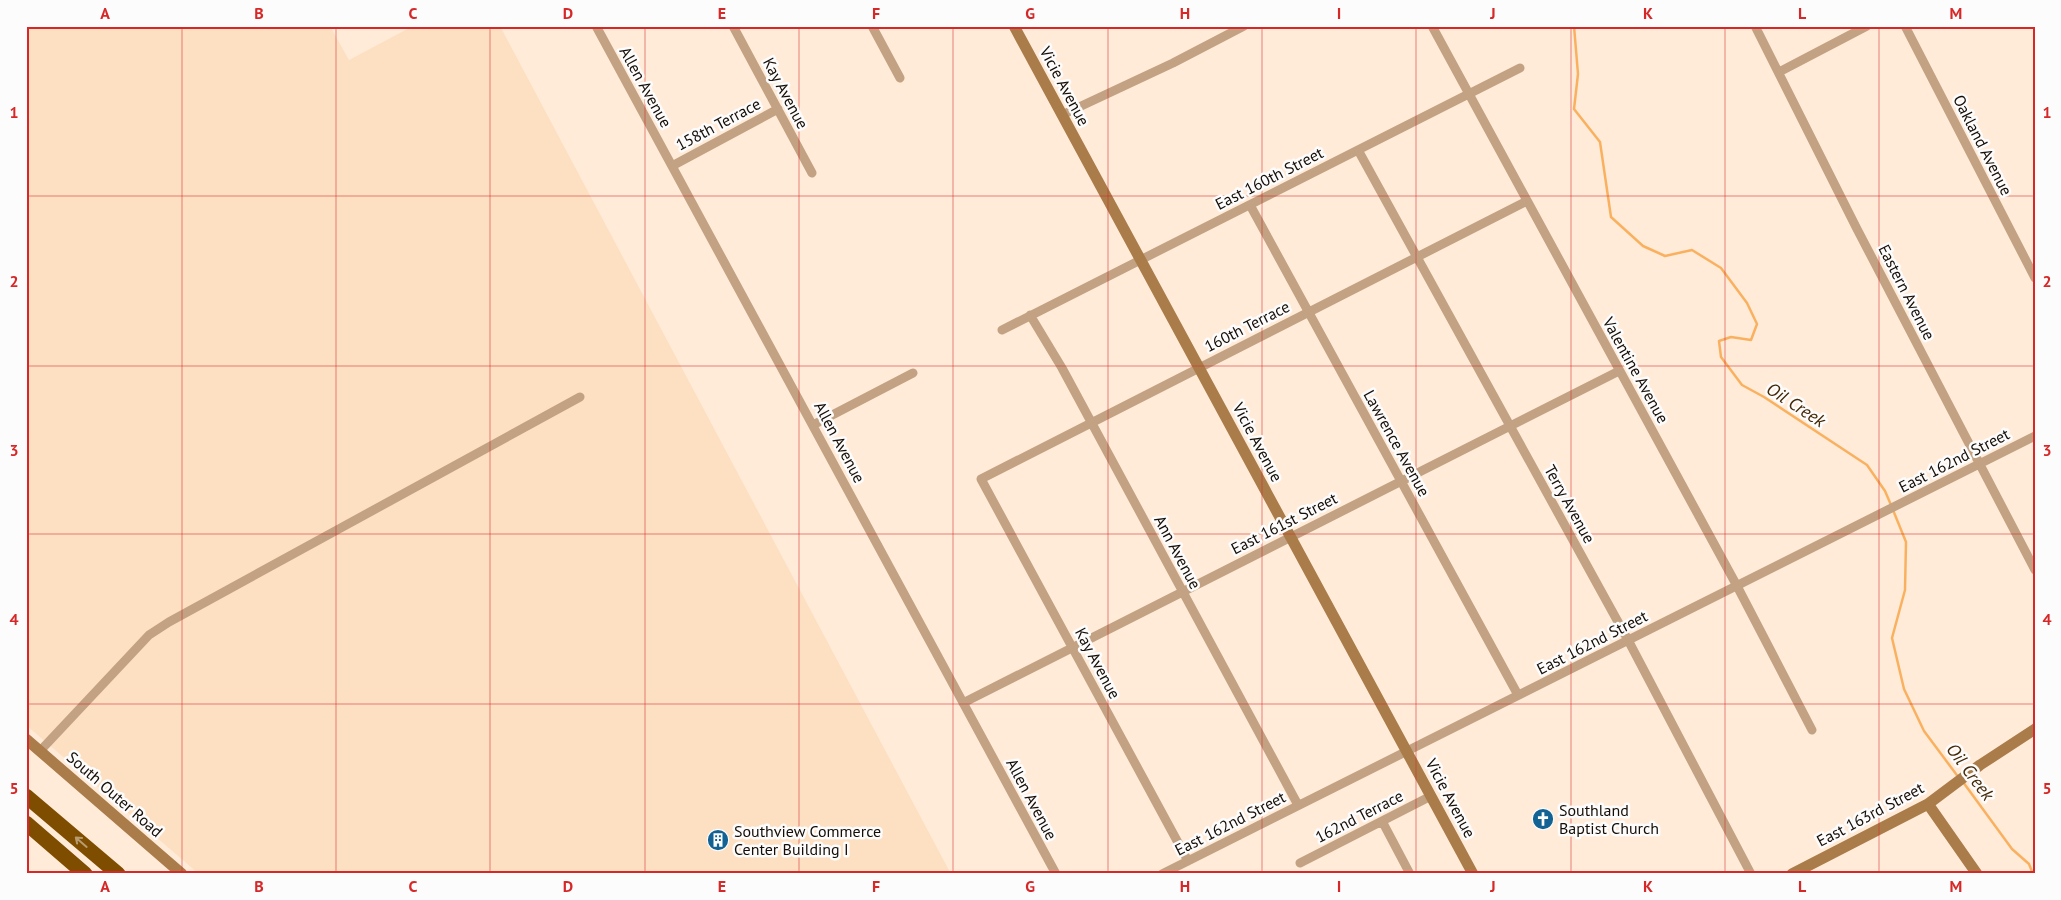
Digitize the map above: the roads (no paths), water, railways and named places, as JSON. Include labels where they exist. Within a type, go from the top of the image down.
[{"type":"highway","points":[[26,796],[118,874]]},
{"type":"highway","points":[[26,823],[85,874]]},
{"type":"street","name":"Allen Avenue","points":[[596,26],[1056,874]]},
{"type":"street","name":"Kay Avenue","points":[[733,26],[812,173]]},
{"type":"street","points":[[872,26],[900,78]]},
{"type":"street","name":"Vicie Avenue","points":[[1014,26],[1473,874]]},
{"type":"street","points":[[1062,115],[1174,63],[1244,26]]},
{"type":"street","name":"Valentine Avenue","points":[[1432,26],[1737,586],[1812,730]]},
{"type":"street","name":"Eastern Avenue","points":[[1755,26],[1857,229],[2035,570]]},
{"type":"street","points":[[1779,72],[1867,26]]},
{"type":"street","name":"Oakland Avenue","points":[[1905,26],[2035,278]]},
{"type":"street","name":"East 160th Street","points":[[1002,330],[1520,68]]},
{"type":"street","name":"158th Terrace","points":[[672,166],[778,109]]},
{"type":"street","name":"Terry Avenue","points":[[1358,150],[1628,640],[1751,874]]},
{"type":"street","name":"160th Terrace","points":[[981,479],[1527,201]]},
{"type":"street","name":"Lawrence Avenue","points":[[1250,204],[1518,695]]},
{"type":"street","name":"Ann Avenue","points":[[1030,315],[1062,368],[1298,805]]},
{"type":"street","name":"East 161st Street","points":[[963,703],[1619,371]]},
{"type":"street","points":[[813,425],[913,373]]},
{"type":"street","points":[[40,751],[149,635],[169,622],[580,397]]},
{"type":"street","name":"East 162nd Street","points":[[1162,874],[2035,436]]},
{"type":"street","name":"Kay Avenue","points":[[981,479],[1188,861]]},
{"type":"street","name":"East 163rd Street","points":[[1792,874],[1928,804],[1980,765],[2035,729]]},
{"type":"street","name":"South Outer Road","points":[[26,739],[182,874]]},
{"type":"street","name":"162nd Terrace","points":[[1300,863],[1431,796]]},
{"type":"street","points":[[1928,804],[1977,874]]},
{"type":"street","points":[[1382,821],[1410,874]]},
{"type":"waterway","name":"Oil Creek","points":[[1574,26],[1578,74],[1574,109],[1600,142],[1611,217],[1643,246],[1665,256],[1692,250],[1721,268],[1747,303],[1757,324],[1751,340],[1731,337],[1719,341],[1721,357],[1742,385],[1764,397],[1867,465],[1885,491],[1891,505]]},
{"type":"waterway","name":"Oil Creek","points":[[1893,510],[1906,542],[1905,590],[1892,638],[1904,689],[1924,731],[1959,778]]},
{"type":"waterway","name":"Oil Creek","points":[[1963,782],[2012,849],[2029,864],[2033,874]]},
{"type":"place","name":"Southland Baptist Church","points":[[1543,819]]},
{"type":"place","name":"Southview Commerce Center Building I","points":[[718,840]]}]
